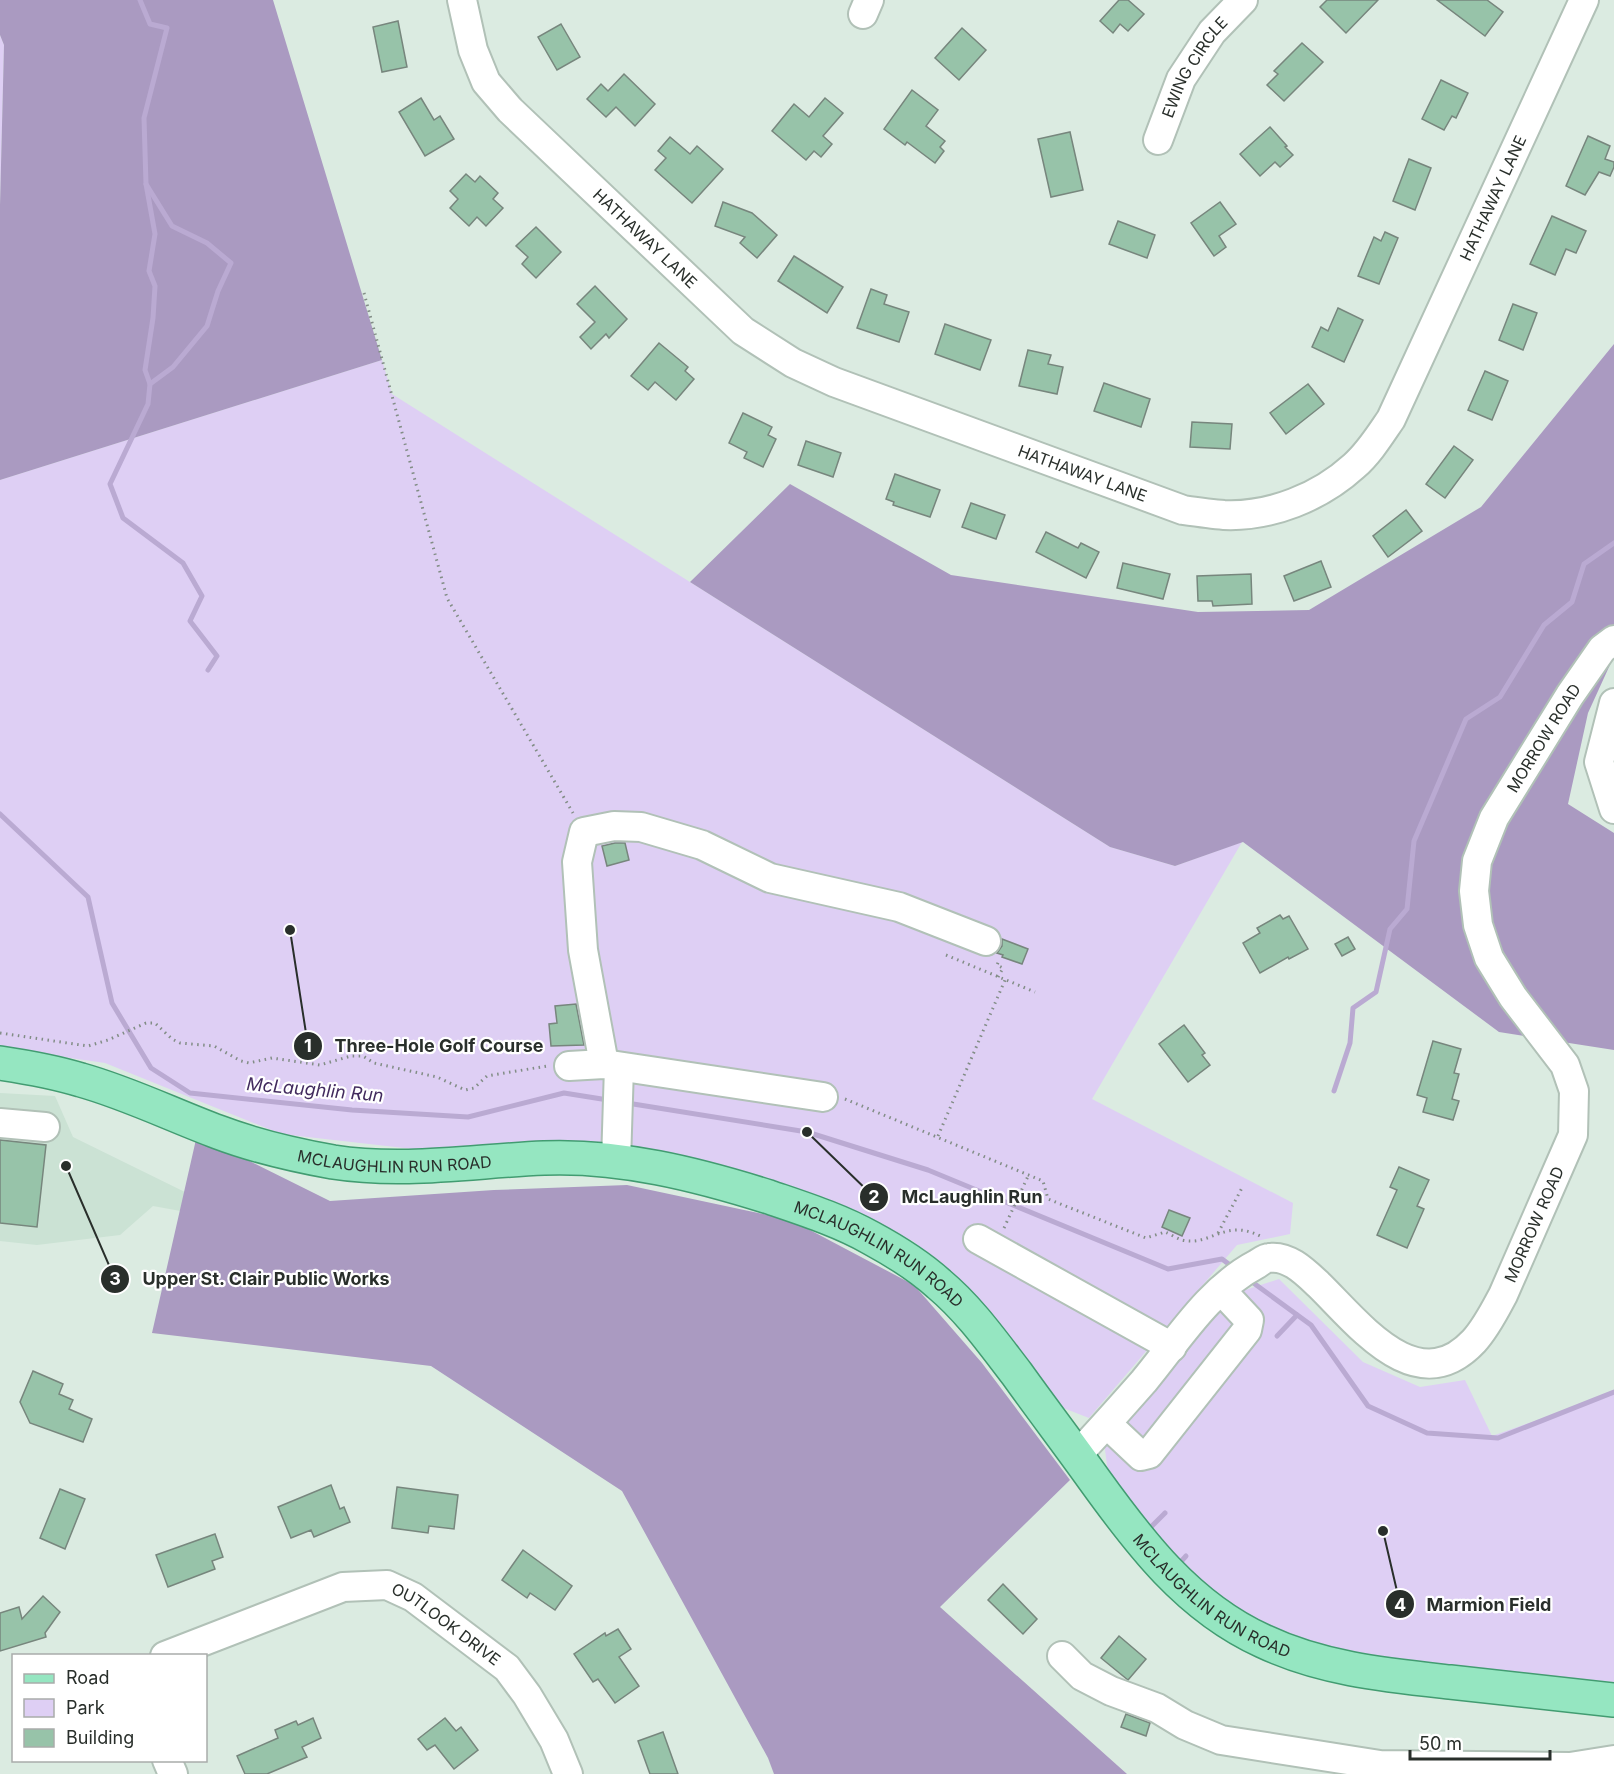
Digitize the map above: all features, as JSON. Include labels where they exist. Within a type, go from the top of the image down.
[{"type":"main road","name":"MCLAUGHLIN RUN ROAD","points":[[0,1063],[80,1079],[220,1133],[295,1155],[379,1167],[546,1158],[616,1162],[663,1169],[700,1178],[835,1220],[869,1236],[897,1253],[939,1284],[963,1306],[988,1336],[1137,1537],[1180,1586],[1210,1610],[1258,1640],[1298,1656],[1344,1669],[1614,1700]]},
{"type":"street","name":"HATHAWAY LANE","points":[[462,0],[473,50],[486,82],[510,110],[743,331],[793,363],[834,382],[1183,510],[1226,515],[1262,512],[1303,499],[1334,482],[1356,465],[1374,444],[1391,419],[1584,0]]},
{"type":"street","name":"EWING CIRCLE","points":[[1158,140],[1181,79],[1212,32],[1243,0]]},
{"type":"street","name":"MORROW ROAD","points":[[1263,1260],[1288,1261],[1306,1273],[1380,1345],[1399,1357],[1422,1365],[1431,1365],[1458,1355],[1474,1341],[1503,1295],[1573,1135],[1574,1091],[1565,1065],[1514,997],[1489,958],[1478,925],[1474,891],[1478,861],[1494,818],[1570,695],[1610,650]]},
{"type":"street","points":[[1614,704],[1599,762],[1614,808]]},
{"type":"street","points":[[616,1162],[618,1110],[614,1071],[583,950],[577,862],[584,832],[614,826],[641,827],[702,845],[770,878],[899,907],[994,947]]},
{"type":"street","points":[[569,1066],[823,1097]]},
{"type":"street","points":[[0,1123],[45,1127]]},
{"type":"street","points":[[978,1239],[1172,1347]]},
{"type":"street","points":[[1077,1455],[1107,1424],[1226,1285],[1263,1260]]},
{"type":"street","points":[[1107,1424],[1141,1456],[1149,1454],[1247,1330],[1249,1320],[1226,1285]]},
{"type":"street","name":"OUTLOOK DRIVE","points":[[170,1654],[343,1587],[387,1585],[413,1597],[507,1668],[527,1695],[554,1740],[568,1774]]},
{"type":"street","points":[[1062,1656],[1082,1676],[1111,1691],[1157,1708],[1185,1725],[1221,1740],[1380,1765],[1570,1767],[1614,1760]]},
{"type":"path","points":[[364,293],[447,598],[584,832]]},
{"type":"path","points":[[994,947],[996,965],[1003,968],[998,977]]},
{"type":"path","points":[[946,955],[1035,992]]},
{"type":"path","points":[[938,1136],[1005,980]]},
{"type":"path","points":[[0,1033],[88,1046],[146,1023],[155,1023],[171,1039],[180,1043],[214,1046],[249,1063],[272,1058],[320,1065],[351,1056],[363,1056],[374,1063],[437,1077],[465,1090],[474,1088],[487,1076],[540,1066],[569,1066]]},
{"type":"path","points":[[823,1097],[850,1099],[1029,1174],[1044,1181],[1048,1198],[1146,1238],[1165,1232],[1182,1240],[1198,1240],[1218,1233],[1242,1229],[1252,1232],[1260,1237],[1263,1260]]},
{"type":"path","points":[[1005,1226],[1029,1174]]},
{"type":"path","points":[[1218,1233],[1243,1186]]},
{"type":"shaded area","points":[[0,0],[273,0],[382,360],[0,480],[0,205],[4,45],[0,35]]},
{"type":"shaded area","points":[[1614,344],[1614,656],[1588,713],[1568,804],[1614,833],[1614,1050],[1499,1032],[1243,842],[1175,866],[1110,847],[690,582],[790,484],[951,575],[1198,612],[1309,610],[1481,507]]},
{"type":"shaded area","points":[[0,1093],[55,1096],[73,1137],[191,1195],[186,1212],[153,1206],[120,1235],[37,1245],[0,1241]]},
{"type":"shaded area","points":[[197,1135],[330,1201],[494,1190],[627,1185],[791,1220],[914,1285],[982,1363],[1070,1480],[940,1607],[1127,1774],[774,1774],[768,1758],[622,1491],[431,1366],[152,1333]]},
{"type":"green space","points":[[0,35],[4,45],[0,205]]},
{"type":"green space","points":[[382,360],[392,394],[1110,847],[1175,866],[1242,842],[1092,1099],[1293,1203],[1290,1234],[1237,1245],[1089,1418],[1053,1404],[976,1301],[913,1241],[778,1184],[594,1142],[413,1149],[281,1134],[105,1063],[0,1048],[0,480]]},
{"type":"green space","points":[[1279,1279],[1363,1362],[1420,1387],[1465,1380],[1492,1436],[1614,1393],[1614,1682],[1408,1662],[1278,1637],[1196,1582],[1109,1480],[1104,1442],[1221,1298]]},
{"type":"building","points":[[1119,0],[1128,0],[1144,14],[1128,31],[1120,24],[1113,33],[1100,21]]},
{"type":"building","points":[[1327,0],[1378,0],[1346,33],[1320,7]]},
{"type":"building","points":[[1437,0],[1487,0],[1503,12],[1485,36]]},
{"type":"building","points":[[398,21],[407,67],[382,72],[373,27]]},
{"type":"building","points":[[561,24],[580,57],[557,70],[538,37]]},
{"type":"building","points":[[962,28],[986,50],[959,80],[935,58]]},
{"type":"building","points":[[1302,43],[1323,62],[1284,101],[1267,85],[1278,74],[1274,71]]},
{"type":"building","points":[[624,74],[655,104],[635,126],[616,107],[606,117],[587,99],[601,84],[608,91]]},
{"type":"building","points":[[1441,80],[1468,93],[1456,118],[1452,116],[1444,130],[1422,119]]},
{"type":"building","points":[[912,90],[938,110],[926,126],[945,141],[940,147],[944,151],[935,163],[907,142],[905,145],[884,129]]},
{"type":"building","points":[[421,98],[434,120],[440,116],[454,139],[425,156],[399,112]]},
{"type":"building","points":[[825,98],[843,113],[823,136],[832,144],[821,157],[814,151],[806,160],[772,131],[794,104],[809,117]]},
{"type":"building","points":[[1270,127],[1293,155],[1280,167],[1275,162],[1260,176],[1240,154]]},
{"type":"building","points":[[1070,132],[1083,190],[1051,197],[1038,139]]},
{"type":"building","points":[[1588,136],[1610,146],[1605,159],[1614,162],[1614,167],[1610,176],[1599,172],[1585,195],[1566,186]]},
{"type":"building","points":[[670,137],[690,154],[697,146],[723,169],[692,203],[655,170],[666,158],[658,151]]},
{"type":"building","points":[[1409,159],[1431,168],[1415,210],[1393,201]]},
{"type":"building","points":[[466,174],[475,182],[480,176],[498,193],[493,199],[503,208],[486,226],[477,217],[469,226],[450,208],[458,199],[450,191]]},
{"type":"building","points":[[723,202],[752,213],[777,235],[757,258],[740,243],[745,237],[715,226]]},
{"type":"building","points":[[1220,202],[1236,224],[1219,236],[1226,247],[1214,256],[1191,223]]},
{"type":"building","points":[[1552,216],[1586,231],[1576,253],[1566,249],[1555,275],[1530,264]]},
{"type":"building","points":[[1118,221],[1155,235],[1147,258],[1109,244]]},
{"type":"building","points":[[536,227],[561,252],[536,278],[522,264],[528,257],[516,246]]},
{"type":"building","points":[[1385,232],[1398,238],[1379,284],[1358,276],[1374,237],[1381,241]]},
{"type":"building","points":[[794,256],[843,287],[827,313],[778,281]]},
{"type":"building","points":[[595,286],[627,319],[609,338],[606,334],[591,349],[580,337],[595,322],[577,304]]},
{"type":"building","points":[[871,289],[887,295],[884,304],[909,312],[899,342],[857,328]]},
{"type":"building","points":[[1513,304],[1537,313],[1523,350],[1499,340]]},
{"type":"building","points":[[1338,308],[1363,320],[1344,362],[1312,347],[1321,327],[1328,331]]},
{"type":"building","points":[[945,324],[991,340],[980,370],[935,354]]},
{"type":"building","points":[[659,343],[688,367],[685,371],[694,379],[676,400],[655,382],[648,390],[631,376]]},
{"type":"building","points":[[1028,350],[1051,355],[1048,364],[1063,367],[1057,394],[1019,386]]},
{"type":"building","points":[[1485,371],[1508,381],[1492,420],[1468,410]]},
{"type":"building","points":[[1104,383],[1150,399],[1141,427],[1094,411]]},
{"type":"building","points":[[1308,384],[1324,404],[1286,434],[1270,413]]},
{"type":"building","points":[[743,413],[772,427],[768,435],[776,439],[763,467],[744,458],[747,452],[729,443]]},
{"type":"building","points":[[1192,422],[1232,424],[1230,449],[1190,447]]},
{"type":"building","points":[[806,441],[841,453],[833,477],[798,465]]},
{"type":"building","points":[[1454,446],[1473,460],[1445,498],[1426,484]]},
{"type":"building","points":[[895,474],[940,490],[930,517],[893,505],[894,502],[886,499]]},
{"type":"building","points":[[971,503],[1005,515],[996,539],[962,527]]},
{"type":"building","points":[[1406,510],[1422,531],[1388,557],[1373,536]]},
{"type":"building","points":[[1046,532],[1078,548],[1081,543],[1099,552],[1086,578],[1036,552]]},
{"type":"building","points":[[1321,561],[1331,587],[1294,601],[1284,576]]},
{"type":"building","points":[[1123,563],[1170,574],[1163,599],[1117,588]]},
{"type":"building","points":[[1251,574],[1252,604],[1213,606],[1212,601],[1198,601],[1197,576]]},
{"type":"building","points":[[625,843],[629,860],[607,866],[602,846]]},
{"type":"building","points":[[1280,915],[1283,919],[1289,916],[1308,949],[1260,973],[1243,943],[1260,933],[1257,928]]},
{"type":"building","points":[[1348,937],[1355,949],[1342,956],[1335,944]]},
{"type":"building","points":[[1002,939],[1028,949],[1022,964],[997,953],[1002,946]]},
{"type":"building","points":[[576,1004],[584,1045],[551,1046],[549,1024],[557,1023],[555,1006]]},
{"type":"building","points":[[1184,1025],[1205,1053],[1202,1055],[1210,1065],[1188,1082],[1159,1044]]},
{"type":"building","points":[[1433,1041],[1461,1049],[1454,1073],[1459,1074],[1452,1099],[1459,1101],[1453,1120],[1423,1112],[1427,1098],[1417,1095]]},
{"type":"building","points":[[0,1140],[46,1145],[37,1227],[0,1223]]},
{"type":"building","points":[[1399,1167],[1429,1180],[1417,1206],[1424,1209],[1407,1248],[1377,1235],[1397,1190],[1390,1187]]},
{"type":"building","points":[[1169,1210],[1190,1218],[1182,1236],[1162,1227]]},
{"type":"building","points":[[33,1371],[63,1384],[59,1394],[73,1400],[69,1409],[92,1419],[83,1442],[30,1423],[20,1402]]},
{"type":"building","points":[[331,1485],[340,1509],[344,1507],[350,1522],[314,1537],[311,1530],[291,1538],[278,1507]]},
{"type":"building","points":[[397,1487],[458,1495],[454,1529],[429,1526],[428,1533],[392,1528]]},
{"type":"building","points":[[60,1489],[85,1499],[65,1549],[40,1538]]},
{"type":"building","points":[[215,1534],[223,1557],[212,1561],[215,1569],[168,1587],[156,1555]]},
{"type":"building","points":[[523,1550],[572,1586],[555,1610],[530,1593],[527,1598],[502,1580]]},
{"type":"building","points":[[1003,1584],[1037,1619],[1023,1634],[988,1600]]},
{"type":"building","points":[[43,1596],[60,1612],[45,1633],[46,1637],[0,1651],[0,1613],[19,1607],[22,1619]]},
{"type":"building","points":[[618,1629],[631,1649],[619,1657],[639,1686],[615,1703],[598,1679],[593,1682],[574,1654],[605,1633],[606,1636]]},
{"type":"building","points":[[1119,1636],[1146,1659],[1128,1680],[1101,1658]]},
{"type":"building","points":[[1126,1714],[1150,1723],[1146,1736],[1121,1727]]},
{"type":"building","points":[[313,1718],[321,1738],[302,1747],[307,1757],[267,1774],[245,1774],[237,1756],[278,1738],[275,1730],[296,1721],[298,1725]]},
{"type":"building","points":[[445,1718],[456,1731],[461,1727],[478,1750],[454,1769],[435,1745],[427,1750],[418,1739]]},
{"type":"building","points":[[663,1732],[678,1774],[650,1774],[638,1741]]},
{"type":"waterway","points":[[140,0],[150,24],[167,28],[144,118],[146,184],[172,226],[207,243],[231,263],[218,291],[207,326],[173,367],[150,384]]},
{"type":"waterway","points":[[146,184],[155,234],[149,271],[155,286],[145,370],[150,384],[148,404],[110,484],[123,518],[183,563],[202,596],[190,621],[217,656],[208,670]]},
{"type":"waterway","points":[[1334,1091],[1350,1043],[1353,1008],[1376,992],[1390,929],[1407,909],[1414,841],[1466,719],[1500,697],[1544,625],[1572,602],[1584,564],[1614,543]]},
{"type":"waterway","name":"McLaughlin Run","points":[[0,814],[88,897],[112,1003],[151,1068],[190,1093],[352,1110],[468,1117],[564,1093],[608,1100]]},
{"type":"waterway","name":"McLaughlin Run","points":[[627,1103],[807,1132],[928,1170],[1168,1269],[1222,1259],[1234,1268]]},
{"type":"waterway","name":"McLaughlin Run","points":[[1248,1279],[1311,1325],[1368,1406],[1427,1433],[1498,1438],[1614,1392]]},
{"type":"waterway","points":[[1277,1336],[1297,1315]]},
{"type":"waterway","points":[[1147,1531],[1165,1513]]},
{"type":"waterway","points":[[1178,1565],[1186,1556]]},
{"type":"place","name":"Three-Hole Golf Course","points":[[290,930]]},
{"type":"place","name":"McLaughlin Run","points":[[807,1132]]},
{"type":"place","name":"Upper St. Clair Public Works","points":[[66,1166]]},
{"type":"place","name":"Marmion Field","points":[[1383,1531]]}]
